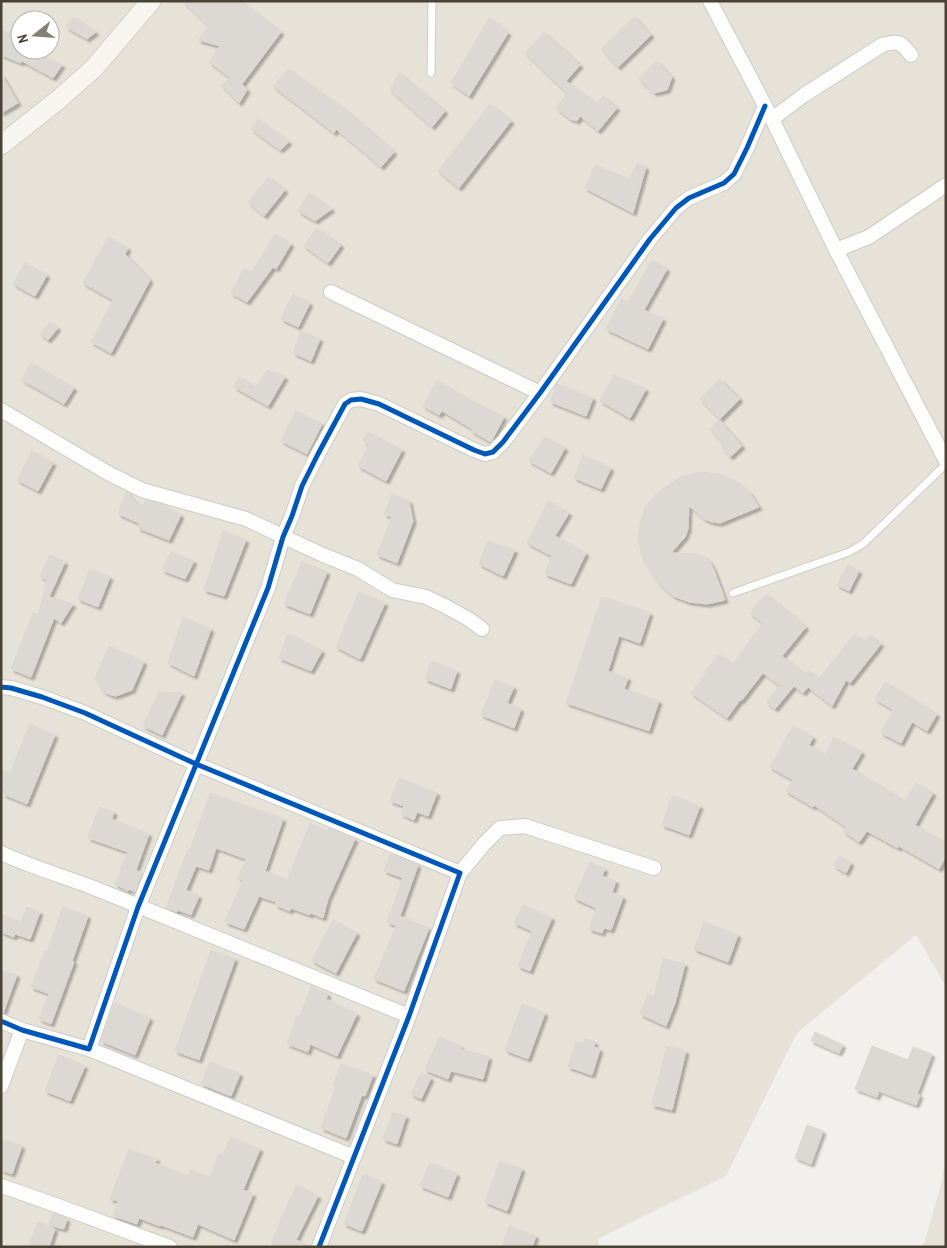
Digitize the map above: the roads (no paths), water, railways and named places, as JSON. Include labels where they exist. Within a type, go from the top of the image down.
[{"type":"main road","points":[[1,145],[58,100],[94,68],[151,1]]},
{"type":"street","points":[[710,1],[772,119],[836,250],[946,463]]},
{"type":"street","points":[[772,119],[804,95],[882,45],[893,42],[902,43],[912,54]]},
{"type":"street","points":[[89,1049],[138,906],[268,588],[283,537],[302,486],[345,404],[351,400],[361,399],[379,404],[474,450],[484,454],[493,452],[503,442],[540,393],[650,239],[676,208],[689,198],[724,183],[734,174],[764,106]]},
{"type":"street","points":[[836,250],[869,237],[946,185]]},
{"type":"street","points":[[331,292],[540,393]]},
{"type":"street","points":[[1,410],[108,473],[142,490],[246,519],[323,555],[358,568],[392,590],[426,597],[470,620],[482,629]]},
{"type":"street","points":[[1,687],[42,696],[196,764],[460,873]]},
{"type":"street","points":[[319,1247],[409,1016],[460,873],[484,844],[500,828],[525,826],[654,868]]},
{"type":"street","points":[[1,853],[20,862],[54,872],[409,1016]]},
{"type":"street","points":[[1,1021],[22,1030],[89,1049],[354,1157]]},
{"type":"street","points":[[1,1086],[22,1030]]},
{"type":"street","points":[[1,1186],[78,1212],[170,1247]]},
{"type":"lane","points":[[430,73],[432,1]]},
{"type":"lane","points":[[733,593],[849,552],[862,544],[946,463]]}]
